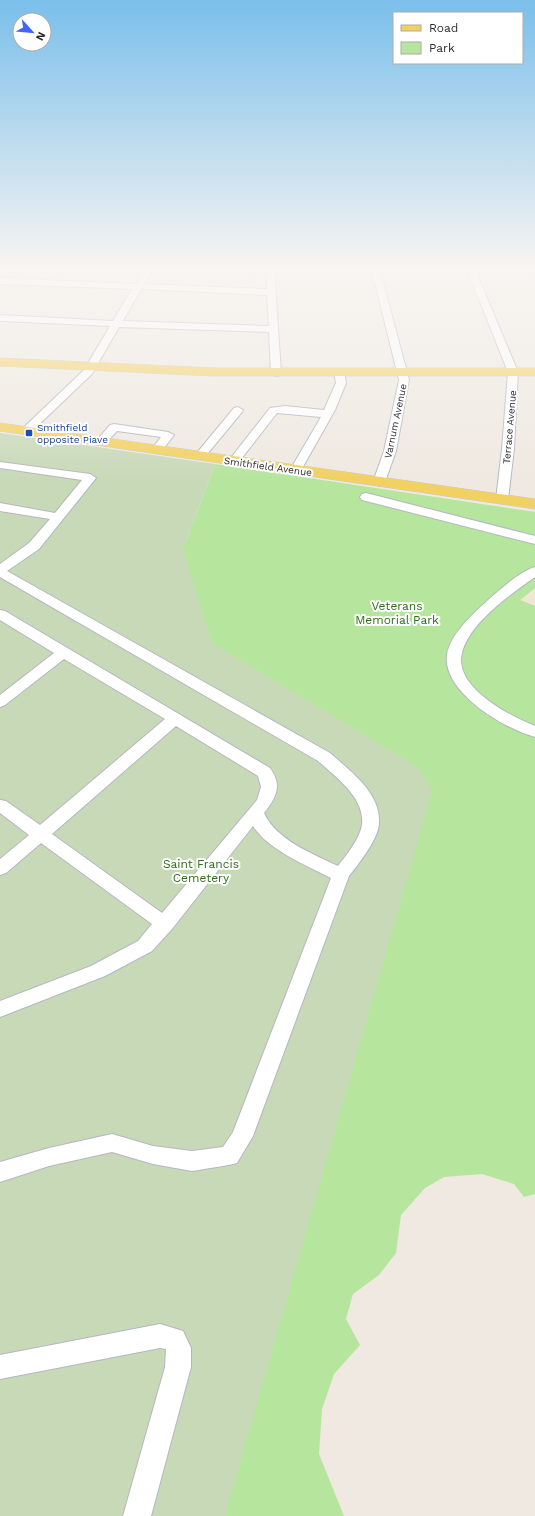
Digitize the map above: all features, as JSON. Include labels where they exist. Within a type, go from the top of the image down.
[{"type":"main road","points":[[0,362],[214,372],[535,372]]},
{"type":"main road","name":"Smithfield Avenue","points":[[0,427],[535,504]]},
{"type":"street","points":[[26,431],[92,367],[109,338]]},
{"type":"street","points":[[274,338],[276,373]]},
{"type":"street","name":"Varnum Avenue","points":[[379,482],[390,451],[404,388],[402,372],[393,338]]},
{"type":"street","name":"Terrace Avenue","points":[[499,338],[513,372],[508,448],[502,499]]},
{"type":"street","points":[[296,470],[327,414],[341,383],[339,372]]},
{"type":"street","points":[[234,461],[274,410],[285,409],[327,414]]},
{"type":"street","points":[[200,456],[238,410]]},
{"type":"street","points":[[0,465],[90,478],[34,546],[0,571],[324,757],[344,774],[366,799],[371,824],[361,847],[341,875],[242,1136],[229,1156],[192,1161],[152,1155],[112,1143],[49,1157],[0,1172]]},
{"type":"street","points":[[366,497],[409,506],[535,540]]},
{"type":"street","points":[[0,507],[59,517]]},
{"type":"street","points":[[535,571],[492,604],[471,625],[460,640],[454,654],[454,666],[462,682],[491,710],[514,723],[535,732]]},
{"type":"street","points":[[0,614],[264,772],[269,778],[268,794],[255,813],[165,924],[145,946],[98,971],[0,1009]]},
{"type":"street","points":[[0,702],[64,652]]},
{"type":"street","points":[[0,869],[175,719]]},
{"type":"street","points":[[0,805],[165,924]]},
{"type":"street","points":[[255,813],[261,826],[281,841],[317,864],[341,875]]},
{"type":"street","points":[[0,1367],[160,1336],[174,1339],[179,1348],[178,1367],[137,1516]]},
{"type":"shaded area","points":[[535,588],[535,606],[519,600]]},
{"type":"green space","name":"Saint Francis Cemetery","points":[[0,433],[215,464],[183,549],[212,643],[419,768],[432,792],[225,1516],[0,1516]]},
{"type":"green space","name":"Veterans Memorial Park","points":[[215,464],[535,512],[535,588],[520,600],[535,606],[535,1194],[524,1197],[514,1184],[482,1174],[444,1177],[425,1188],[401,1215],[396,1253],[379,1275],[353,1294],[346,1319],[360,1345],[334,1374],[322,1409],[319,1454],[344,1516],[154,1516],[170,663],[169,553],[186,541]]},
{"type":"place","name":"Smithfield opposite Piave","points":[[29,433]]}]
